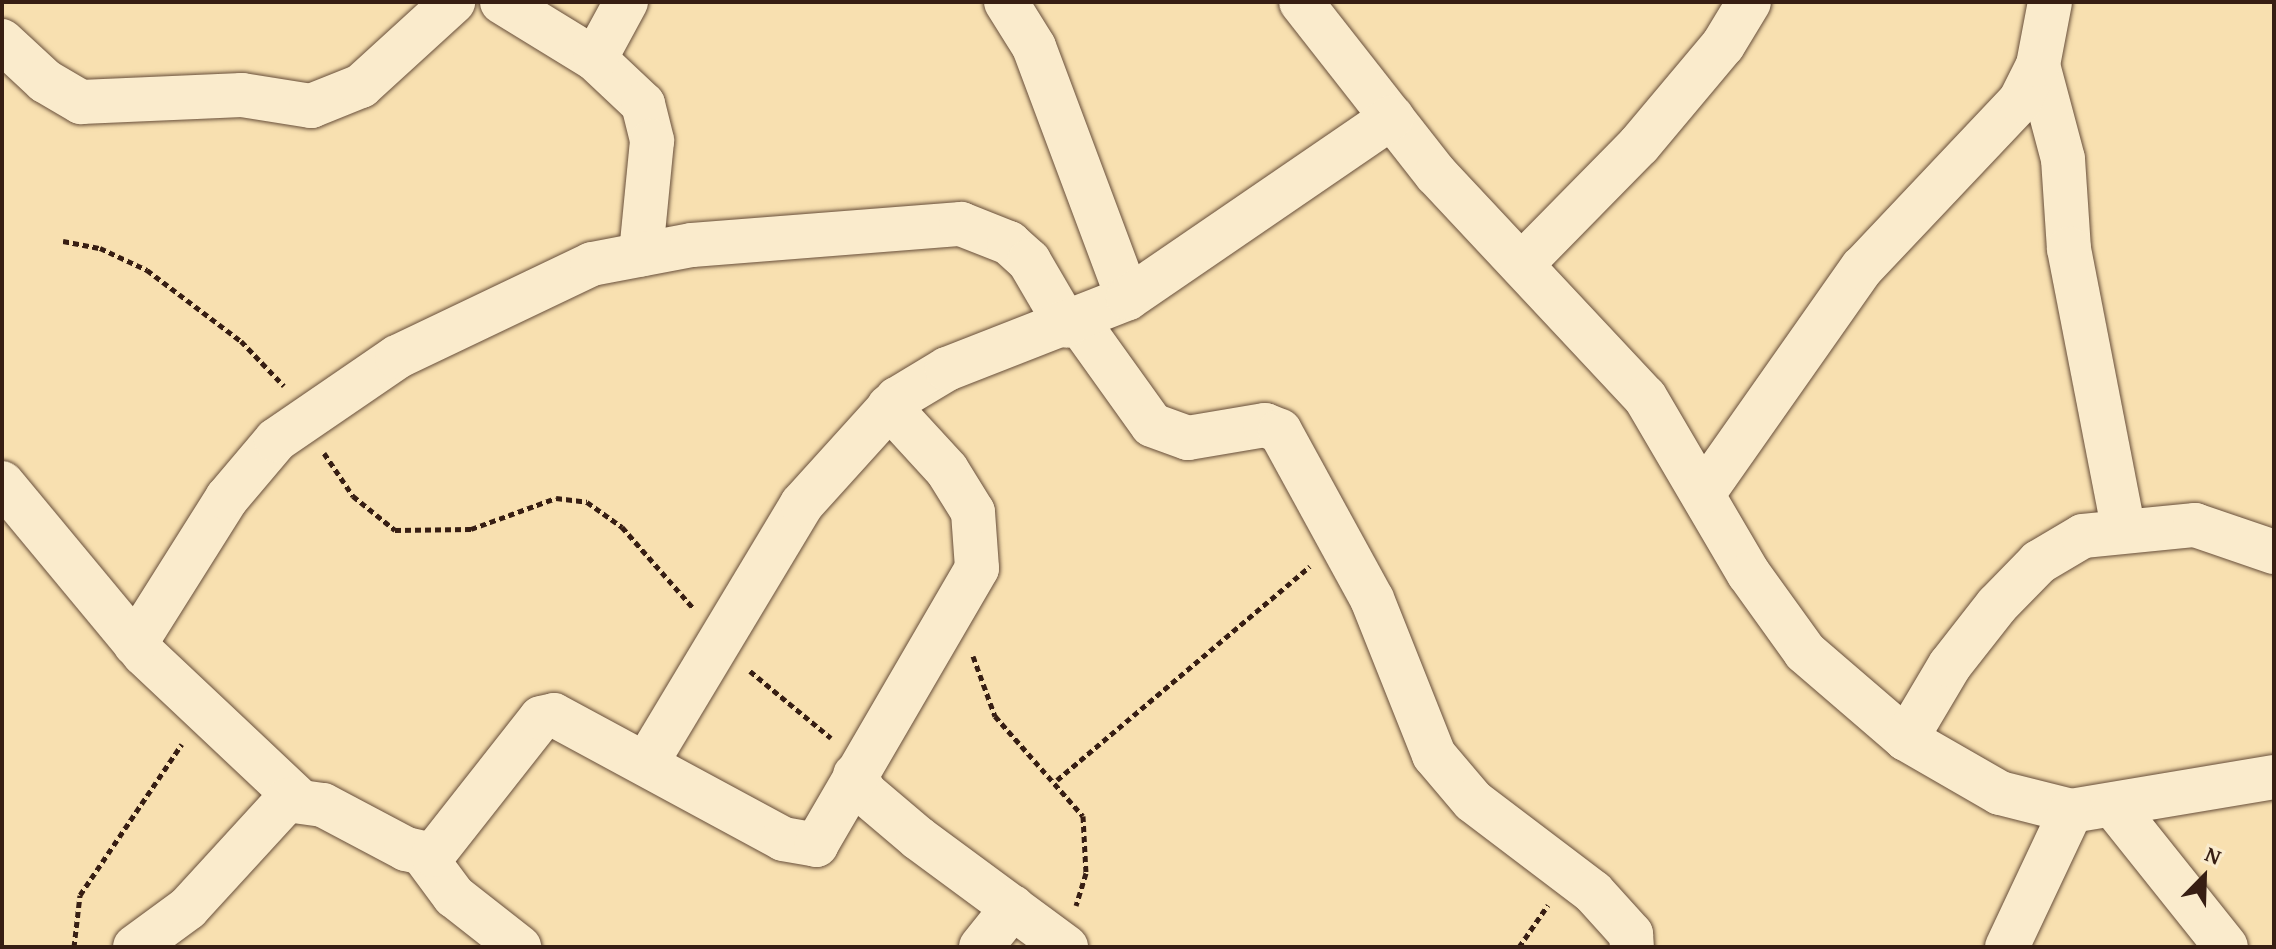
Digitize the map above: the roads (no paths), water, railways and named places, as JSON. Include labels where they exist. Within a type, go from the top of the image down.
[{"type":"street","points":[[2,41],[45,81],[81,102],[242,95],[311,106],[361,86],[453,2]]},
{"type":"street","points":[[502,2],[595,59],[650,119],[641,254]]},
{"type":"street","points":[[595,59],[626,2]]},
{"type":"street","points":[[1006,2],[1034,47],[1128,298]]},
{"type":"street","points":[[1301,2],[1392,117],[1645,397],[1705,491],[1749,574],[1805,652],[1906,739],[2000,793],[2071,811],[2116,809],[2274,777]]},
{"type":"street","points":[[1522,264],[1639,145],[1723,45],[1749,2]]},
{"type":"street","points":[[1705,491],[1862,268],[2020,101],[2038,65],[2050,2]]},
{"type":"street","points":[[2038,65],[2063,159],[2069,249],[2123,527]]},
{"type":"street","points":[[647,762],[717,639],[802,504],[889,407],[947,369],[1073,324],[1128,298],[1392,117]]},
{"type":"street","points":[[135,644],[227,498],[307,414],[397,357],[592,264],[641,254],[846,229],[961,224],[1009,243],[1029,261],[1073,324],[1152,425],[1188,438],[1265,425],[1280,431],[1391,640],[1415,721],[1453,782],[1593,892],[1631,934],[1632,947]]},
{"type":"street","points":[[425,857],[444,849],[541,718],[571,721],[811,848],[977,568],[973,512],[947,470],[889,407]]},
{"type":"street","points":[[2,483],[135,644],[296,797],[425,857],[454,896],[519,947]]},
{"type":"street","points":[[1906,739],[1950,665],[2039,562],[2083,536],[2123,527],[2195,525],[2274,552]]},
{"type":"street","points":[[857,771],[875,802],[1062,944]]},
{"type":"street","points":[[135,947],[188,908],[264,818],[296,797]]},
{"type":"street","points":[[2116,809],[2226,947]]},
{"type":"street","points":[[2007,947],[2071,811]]},
{"type":"street","points":[[981,947],[1013,907]]}]
